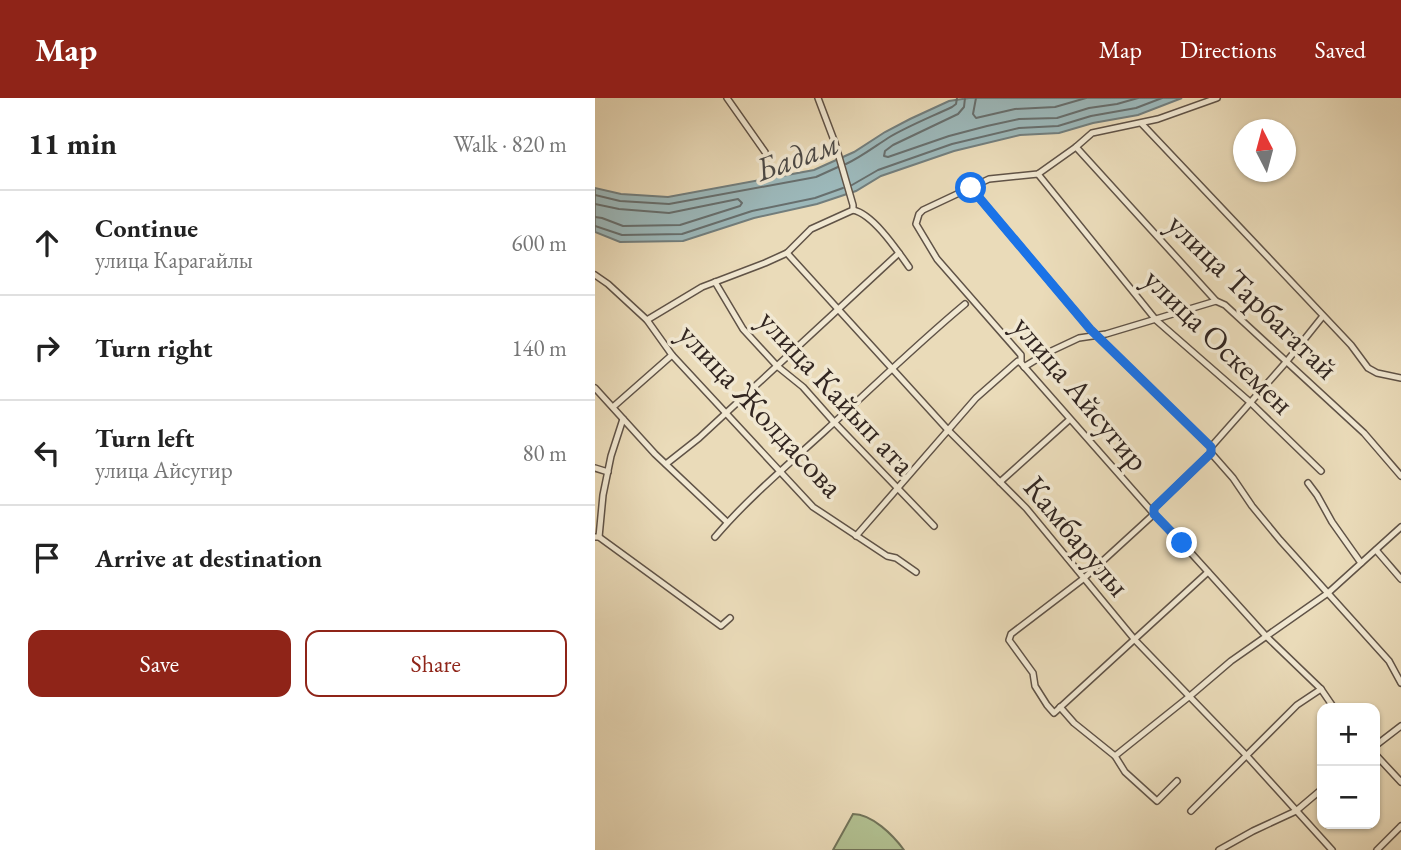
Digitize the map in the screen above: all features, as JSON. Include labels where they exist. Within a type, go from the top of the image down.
[{"type":"street","points":[[727,98],[765,152]]},
{"type":"street","points":[[818,98],[835,143],[853,210]]},
{"type":"street","points":[[1217,98],[1142,124],[1091,133],[1038,174],[996,177],[971,188],[1090,329],[1211,450],[1280,540],[1389,661],[1401,683]]},
{"type":"street","points":[[1142,124],[1351,345],[1368,368],[1377,373],[1401,378]]},
{"type":"street","name":"улица Тарбагатай","points":[[1076,147],[1216,301],[1224,305],[1287,361],[1364,433],[1401,476]]},
{"type":"street","name":"улица Оскемен","points":[[1038,174],[1156,320],[1251,402],[1321,471]]},
{"type":"street","name":"улица Айсугир","points":[[971,188],[919,214],[916,224],[937,259],[1021,355],[1023,365],[1069,420],[1266,636],[1321,689],[1331,703]]},
{"type":"street","points":[[647,320],[715,282],[787,253],[811,229],[853,210],[862,212],[880,230],[909,267]]},
{"type":"street","name":"Камбарулы","points":[[787,253],[948,430],[1026,508],[1135,640],[1246,755],[1332,850]]},
{"type":"street","points":[[666,464],[699,438],[899,253]]},
{"type":"street","name":"улица Жолдасова","points":[[595,275],[647,320],[672,355],[813,507],[916,572]]},
{"type":"street","name":"улица Кайып ата","points":[[715,282],[743,329],[777,366],[803,387],[934,526]]},
{"type":"street","points":[[856,536],[976,398],[1018,361],[1023,365],[1079,338],[1106,334],[1216,301]]},
{"type":"street","points":[[715,537],[727,522],[781,471],[922,340],[965,304]]},
{"type":"street","points":[[1209,572],[1054,713],[1035,686],[1033,673],[1009,638],[1083,579],[1154,514],[1154,508],[1211,450],[1323,316]]},
{"type":"street","points":[[613,407],[672,355]]},
{"type":"street","points":[[595,388],[666,464],[727,522]]},
{"type":"street","points":[[623,419],[611,456],[597,537],[721,626],[730,618]]},
{"type":"street","points":[[1000,482],[1069,420]]},
{"type":"street","points":[[595,468],[608,472]]},
{"type":"street","points":[[1308,483],[1361,563]]},
{"type":"street","points":[[1115,756],[1231,661],[1328,593],[1401,527]]},
{"type":"street","points":[[1376,550],[1401,579]]},
{"type":"street","points":[[1191,811],[1297,705],[1321,689]]},
{"type":"street","points":[[1060,707],[1074,723],[1115,756],[1125,772],[1157,802],[1177,781]]},
{"type":"street","points":[[1380,742],[1401,726]]},
{"type":"street","points":[[1380,759],[1401,782]]},
{"type":"street","points":[[1219,850],[1296,811],[1317,793]]},
{"type":"street","points":[[1377,850],[1401,826]]},
{"type":"green space","points":[[853,814],[875,821],[904,850],[833,850]]},
{"type":"water","points":[[969,98],[1182,98],[1138,115],[1093,123],[1059,133],[1020,135],[954,151],[881,176],[856,191],[817,204],[754,218],[683,241],[620,242],[595,232],[595,188],[621,194],[668,197],[814,170],[854,152],[910,119],[949,101]]},
{"type":"route","points":[[971,188],[1090,329],[1211,447],[1211,453],[1154,508],[1154,514],[1182,543]]},
{"type":"water label","name":"Бадам","points":[[797,156]]}]
